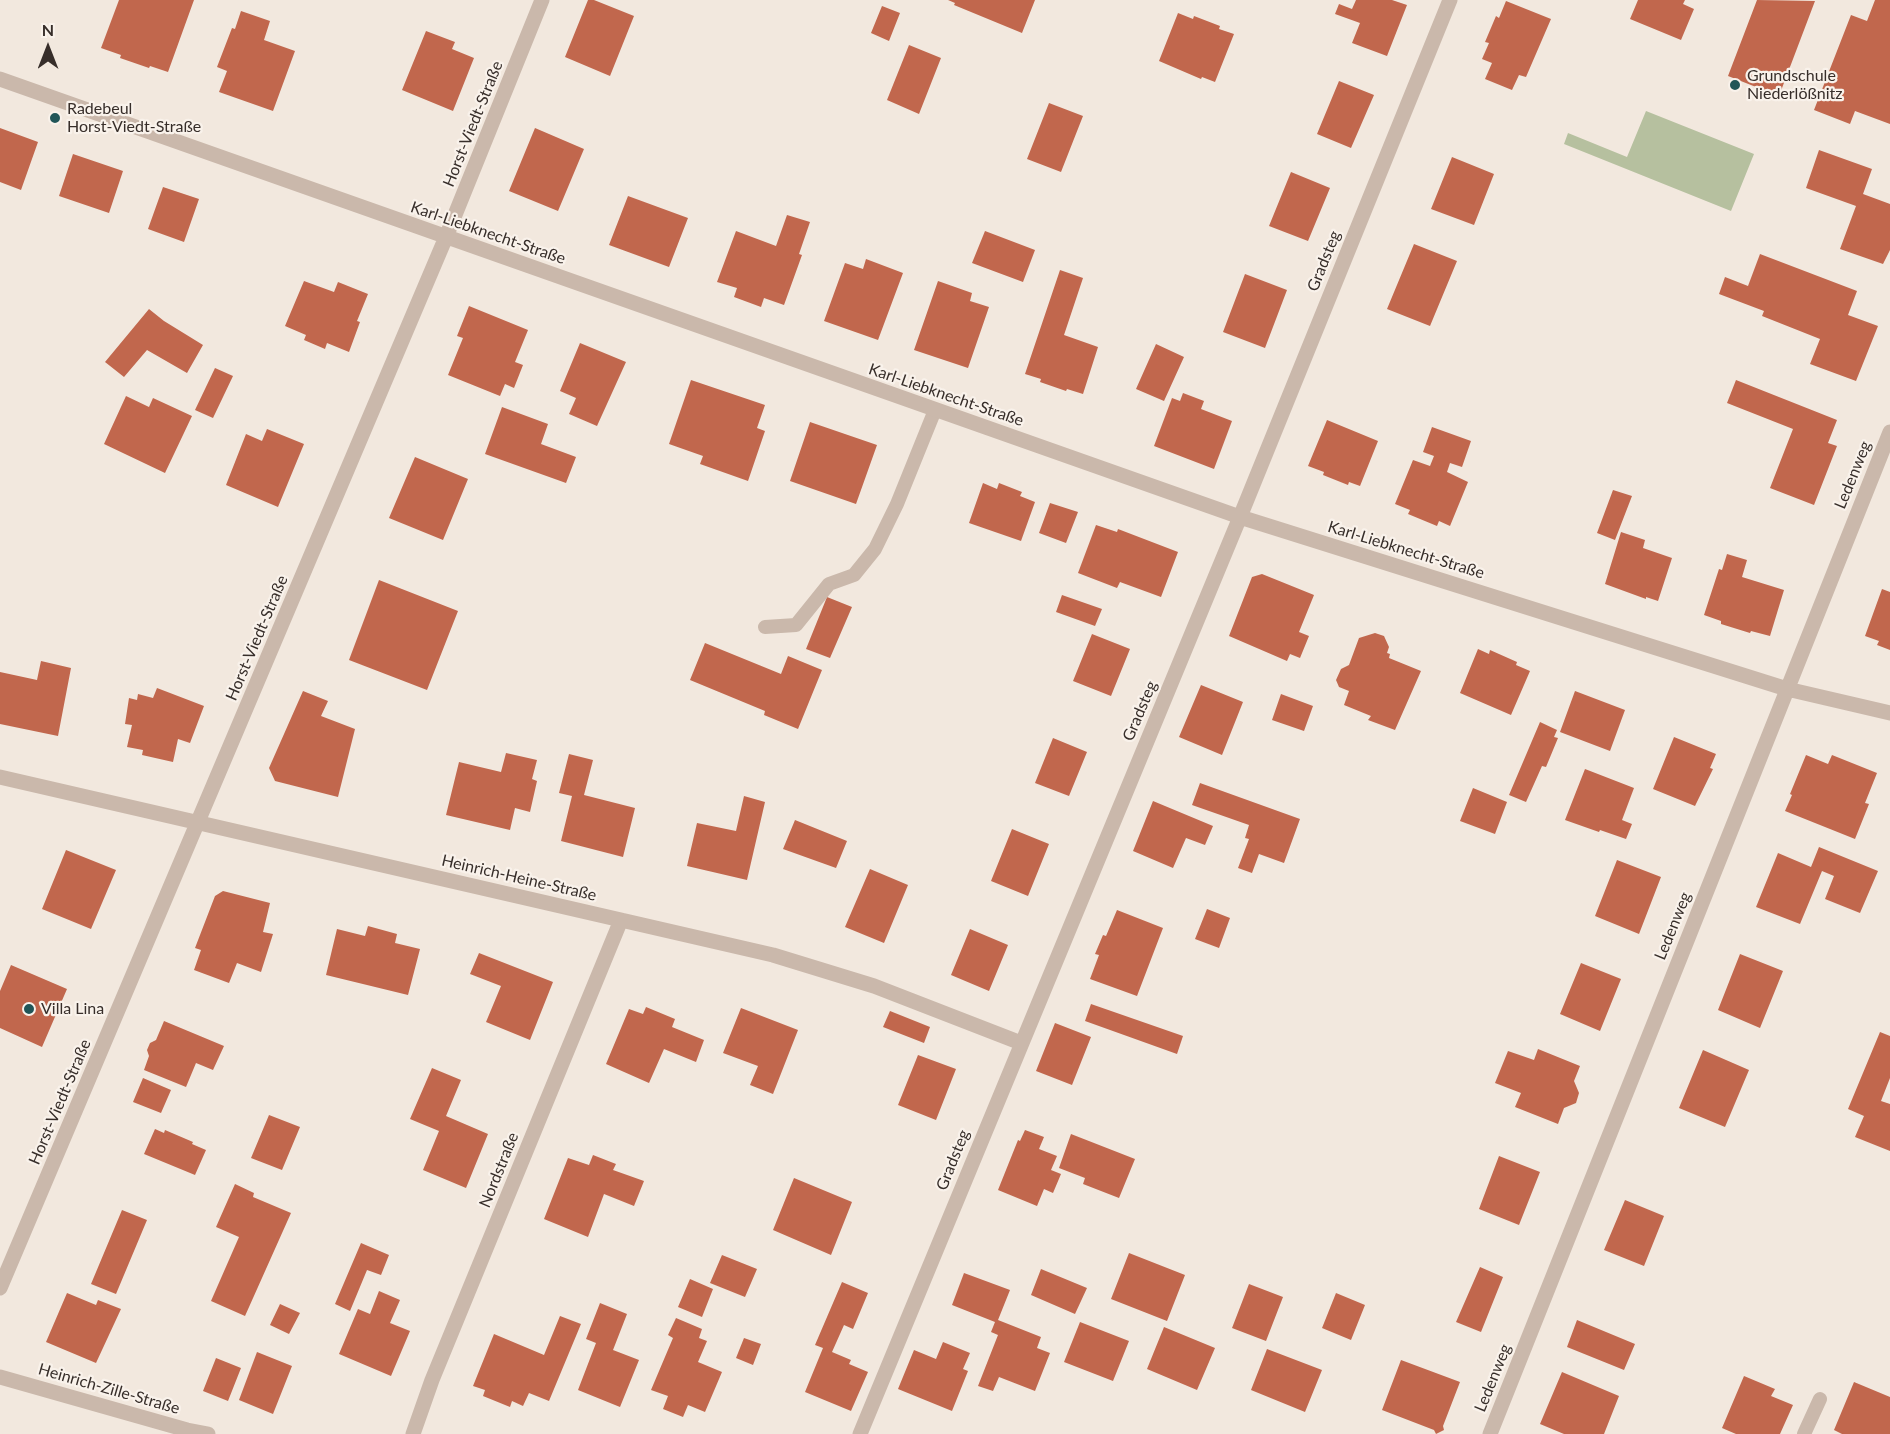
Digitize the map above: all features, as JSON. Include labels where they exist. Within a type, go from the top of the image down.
[{"type":"street","name":"Horst-Viedt-Straße","points":[[0,1288],[446,237],[542,0]]},
{"type":"street","name":"Gradsteg","points":[[860,1434],[1240,517],[1450,0]]},
{"type":"street","name":"Karl-Liebknecht-Straße","points":[[0,80],[1240,517],[1787,689],[1890,713]]},
{"type":"street","name":"Ledenweg","points":[[1490,1434],[1890,432]]},
{"type":"street","name":"Heinrich-Heine-Straße","points":[[0,777],[773,955],[852,979],[1021,1043]]},
{"type":"street","name":"Nordstraße","points":[[413,1434],[432,1380],[621,920]]},
{"type":"street","name":"Heinrich-Zille-Straße","points":[[0,1377],[208,1434]]},
{"type":"lane","points":[[765,627],[796,625],[830,584],[854,575],[875,549],[897,504],[935,410]]},
{"type":"lane","points":[[1804,1434],[1820,1399]]},
{"type":"green space","points":[[1646,111],[1754,154],[1731,211],[1564,144],[1568,133],[1627,157]]},
{"type":"building","points":[[119,0],[194,0],[168,72],[120,58],[121,55],[101,48]]},
{"type":"building","points":[[588,0],[594,0],[634,16],[610,76],[565,57]]},
{"type":"building","points":[[948,0],[1035,0],[1022,33],[954,5],[955,3]]},
{"type":"building","points":[[1356,0],[1392,0],[1407,5],[1387,56],[1352,43],[1360,23],[1335,14],[1339,4],[1352,9]]},
{"type":"building","points":[[1638,0],[1685,0],[1683,4],[1694,9],[1681,40],[1630,19]]},
{"type":"building","points":[[1757,0],[1815,1],[1779,96],[1728,76]]},
{"type":"building","points":[[1875,0],[1890,0],[1890,124],[1855,111],[1850,124],[1814,110],[1851,15],[1867,21]]},
{"type":"building","points":[[1506,1],[1551,19],[1526,77],[1519,75],[1512,90],[1485,79],[1492,63],[1482,59],[1489,43],[1485,42],[1496,16],[1499,18]]},
{"type":"building","points":[[882,6],[900,13],[889,41],[871,33]]},
{"type":"building","points":[[241,11],[270,21],[264,40],[295,51],[273,111],[219,92],[227,71],[217,67]]},
{"type":"building","points":[[1178,13],[1193,19],[1194,16],[1234,34],[1215,82],[1202,77],[1201,79],[1159,61]]},
{"type":"building","points":[[426,31],[455,42],[452,49],[474,58],[453,111],[402,90]]},
{"type":"building","points":[[909,45],[941,58],[919,114],[887,100]]},
{"type":"building","points":[[1339,81],[1374,95],[1351,148],[1317,134]]},
{"type":"building","points":[[1049,103],[1083,116],[1061,172],[1027,159]]},
{"type":"building","points":[[0,128],[38,142],[21,190],[0,182]]},
{"type":"building","points":[[535,128],[584,149],[558,211],[509,191]]},
{"type":"building","points":[[1819,150],[1872,169],[1863,194],[1890,204],[1890,250],[1883,264],[1840,249],[1856,206],[1806,188]]},
{"type":"building","points":[[73,154],[123,171],[109,213],[59,196]]},
{"type":"building","points":[[1452,157],[1494,174],[1474,225],[1431,209]]},
{"type":"building","points":[[1291,172],[1330,188],[1308,241],[1269,226]]},
{"type":"building","points":[[163,187],[199,199],[184,242],[148,229]]},
{"type":"building","points":[[628,196],[688,218],[669,267],[609,245]]},
{"type":"building","points":[[787,215],[810,222],[799,254],[802,255],[784,305],[764,298],[761,307],[734,297],[737,288],[717,282],[736,231],[776,246]]},
{"type":"building","points":[[985,231],[1035,250],[1023,282],[972,263]]},
{"type":"building","points":[[1414,244],[1457,261],[1430,326],[1387,309]]},
{"type":"building","points":[[1760,254],[1857,291],[1848,315],[1878,326],[1856,381],[1810,364],[1820,339],[1762,316],[1764,311],[1719,294],[1725,277],[1748,286]]},
{"type":"building","points":[[866,259],[903,273],[878,340],[824,321],[845,263],[863,269]]},
{"type":"building","points":[[1060,270],[1083,278],[1064,335],[1098,347],[1083,394],[1067,389],[1066,391],[1025,374]]},
{"type":"building","points":[[1245,274],[1287,290],[1265,348],[1223,332]]},
{"type":"building","points":[[304,281],[334,292],[338,282],[368,294],[357,321],[360,322],[349,352],[327,343],[325,349],[304,340],[306,335],[285,326]]},
{"type":"building","points":[[938,281],[972,293],[970,301],[989,307],[968,368],[914,350]]},
{"type":"building","points":[[469,306],[528,330],[515,362],[523,365],[514,388],[505,384],[500,396],[448,375],[463,338],[457,336]]},
{"type":"building","points":[[149,309],[203,345],[187,373],[147,350],[124,377],[105,362]]},
{"type":"building","points":[[580,343],[626,362],[597,426],[569,414],[576,398],[560,391]]},
{"type":"building","points":[[1156,344],[1184,357],[1164,401],[1136,389]]},
{"type":"building","points":[[215,368],[233,376],[213,418],[195,410]]},
{"type":"building","points":[[691,380],[765,405],[757,428],[765,431],[748,481],[700,464],[703,456],[669,444]]},
{"type":"building","points":[[1736,380],[1837,420],[1828,443],[1837,446],[1814,505],[1770,488],[1793,429],[1727,403]]},
{"type":"building","points":[[1183,393],[1204,401],[1201,409],[1232,421],[1214,469],[1154,446],[1172,398],[1180,401]]},
{"type":"building","points":[[126,396],[149,407],[153,398],[192,416],[165,473],[104,444]]},
{"type":"building","points":[[502,407],[548,424],[541,444],[576,457],[566,483],[485,454]]},
{"type":"building","points":[[1327,420],[1378,441],[1360,486],[1349,482],[1348,485],[1308,466]]},
{"type":"building","points":[[810,422],[877,445],[856,504],[790,481]]},
{"type":"building","points":[[1432,427],[1471,441],[1462,467],[1450,463],[1447,472],[1468,482],[1450,526],[1439,521],[1437,526],[1408,514],[1410,510],[1395,504],[1413,460],[1430,466],[1434,456],[1423,452]]},
{"type":"building","points":[[267,429],[304,444],[278,507],[226,485],[246,434],[262,441]]},
{"type":"building","points":[[415,457],[468,479],[443,540],[389,518]]},
{"type":"building","points":[[983,483],[997,489],[999,483],[1022,492],[1020,496],[1035,502],[1021,541],[969,523]]},
{"type":"building","points":[[1613,490],[1632,496],[1615,540],[1597,533]]},
{"type":"building","points":[[1050,503],[1078,512],[1066,543],[1039,533]]},
{"type":"building","points":[[1096,525],[1117,532],[1118,529],[1178,552],[1161,597],[1120,582],[1117,588],[1078,573]]},
{"type":"building","points":[[1621,532],[1645,540],[1643,548],[1672,558],[1658,601],[1605,584]]},
{"type":"building","points":[[1727,554],[1747,560],[1742,577],[1784,590],[1770,636],[1751,631],[1750,633],[1721,624],[1721,621],[1704,615],[1719,569],[1722,570]]},
{"type":"building","points":[[1262,574],[1314,595],[1299,632],[1309,636],[1300,658],[1290,654],[1287,661],[1229,636],[1252,577]]},
{"type":"building","points":[[379,580],[458,611],[427,690],[349,660]]},
{"type":"building","points":[[1882,589],[1890,592],[1890,650],[1877,645],[1879,641],[1865,636]]},
{"type":"building","points":[[1062,595],[1102,609],[1095,626],[1056,612]]},
{"type":"building","points":[[827,597],[852,607],[830,658],[806,649]]},
{"type":"building","points":[[1375,633],[1384,636],[1389,647],[1387,653],[1390,654],[1389,658],[1421,671],[1395,730],[1368,720],[1371,716],[1344,705],[1349,691],[1339,687],[1336,680],[1341,669],[1349,665],[1359,638]]},
{"type":"building","points":[[1092,634],[1130,649],[1111,696],[1073,681]]},
{"type":"building","points":[[705,643],[781,674],[788,656],[822,670],[798,729],[764,715],[765,711],[690,680]]},
{"type":"building","points":[[1478,649],[1489,654],[1490,650],[1517,662],[1516,665],[1530,671],[1511,715],[1460,693]]},
{"type":"building","points":[[41,661],[71,668],[58,736],[0,724],[0,672],[37,680]]},
{"type":"building","points":[[1201,685],[1243,702],[1222,755],[1179,737]]},
{"type":"building","points":[[157,688],[204,706],[190,743],[178,739],[173,762],[142,755],[143,750],[127,747],[132,725],[125,724],[129,698],[137,700],[138,694],[153,698]]},
{"type":"building","points":[[303,691],[328,701],[321,716],[355,729],[338,797],[275,781],[269,768]]},
{"type":"building","points":[[1575,691],[1625,710],[1610,751],[1560,732]]},
{"type":"building","points":[[1281,694],[1313,706],[1304,731],[1272,720]]},
{"type":"building","points":[[1540,722],[1557,730],[1554,737],[1558,738],[1546,767],[1542,766],[1526,802],[1509,795]]},
{"type":"building","points":[[1674,737],[1716,754],[1710,768],[1713,769],[1695,806],[1653,789]]},
{"type":"building","points":[[1053,738],[1087,752],[1069,796],[1035,783]]},
{"type":"building","points":[[506,753],[537,760],[532,779],[537,781],[530,812],[515,808],[510,830],[446,815],[459,762],[501,772]]},
{"type":"building","points":[[569,754],[593,760],[584,795],[635,808],[623,857],[561,841],[572,796],[559,793]]},
{"type":"building","points":[[1806,755],[1828,764],[1832,755],[1877,773],[1865,803],[1869,804],[1855,839],[1785,811]]},
{"type":"building","points":[[1585,769],[1634,788],[1622,820],[1632,824],[1626,839],[1565,820]]},
{"type":"building","points":[[1200,783],[1300,819],[1284,863],[1259,854],[1252,873],[1238,868],[1249,839],[1245,838],[1249,825],[1192,805]]},
{"type":"building","points":[[1473,788],[1507,802],[1495,834],[1460,821]]},
{"type":"building","points":[[744,796],[765,802],[747,880],[687,866],[697,823],[736,831]]},
{"type":"building","points":[[1153,801],[1213,826],[1205,845],[1186,838],[1173,868],[1133,851]]},
{"type":"building","points":[[795,820],[847,841],[836,868],[783,849]]},
{"type":"building","points":[[1012,829],[1049,844],[1028,896],[991,881]]},
{"type":"building","points":[[1819,847],[1878,871],[1860,913],[1825,899],[1834,876],[1822,871],[1800,924],[1756,907],[1778,853],[1811,867]]},
{"type":"building","points":[[66,850],[116,870],[91,929],[42,909]]},
{"type":"building","points":[[1617,860],[1661,877],[1639,934],[1595,916]]},
{"type":"building","points":[[870,869],[908,885],[884,943],[845,927]]},
{"type":"building","points":[[223,891],[270,903],[263,932],[273,934],[261,972],[237,963],[229,983],[194,970],[201,950],[195,948],[215,896]]},
{"type":"building","points":[[1207,909],[1230,918],[1219,948],[1195,939]]},
{"type":"building","points":[[1117,910],[1163,928],[1137,996],[1090,979],[1099,955],[1095,954]]},
{"type":"building","points":[[368,926],[397,934],[395,943],[420,949],[408,995],[326,975],[337,929],[365,936]]},
{"type":"building","points":[[970,929],[1008,945],[989,991],[951,975]]},
{"type":"building","points":[[479,953],[553,982],[530,1040],[486,1022],[501,986],[470,974]]},
{"type":"building","points":[[1740,954],[1783,971],[1760,1028],[1718,1010]]},
{"type":"building","points":[[1581,963],[1621,979],[1600,1031],[1560,1014]]},
{"type":"building","name":"Villa Lina","points":[[11,965],[67,989],[42,1047],[0,1028],[0,991]]},
{"type":"building","points":[[1091,1004],[1183,1036],[1177,1054],[1085,1021]]},
{"type":"building","points":[[646,1007],[675,1019],[672,1027],[704,1040],[696,1062],[664,1049],[649,1083],[606,1064],[629,1009],[643,1014]]},
{"type":"building","points":[[741,1008],[798,1030],[773,1094],[750,1085],[758,1066],[723,1053]]},
{"type":"building","points":[[890,1011],[930,1027],[924,1043],[883,1027]]},
{"type":"building","points":[[164,1021],[224,1046],[213,1070],[196,1063],[186,1087],[144,1070],[149,1056],[147,1050],[150,1043],[156,1040]]},
{"type":"building","points":[[1055,1023],[1091,1037],[1072,1085],[1036,1071]]},
{"type":"building","points":[[1880,1032],[1890,1036],[1890,1078],[1881,1101],[1890,1104],[1890,1151],[1855,1137],[1864,1116],[1848,1109]]},
{"type":"building","points":[[1538,1049],[1580,1066],[1574,1081],[1579,1093],[1576,1103],[1564,1108],[1558,1124],[1515,1107],[1521,1093],[1495,1083],[1508,1051],[1534,1060]]},
{"type":"building","points":[[1703,1050],[1749,1070],[1725,1127],[1679,1108]]},
{"type":"building","points":[[918,1055],[956,1069],[936,1120],[898,1105]]},
{"type":"building","points":[[432,1068],[461,1080],[446,1116],[488,1134],[466,1188],[423,1170],[439,1131],[410,1119]]},
{"type":"building","points":[[143,1078],[171,1090],[161,1113],[133,1102]]},
{"type":"building","points":[[269,1115],[300,1127],[282,1170],[251,1158]]},
{"type":"building","points":[[155,1129],[164,1133],[165,1130],[206,1150],[195,1175],[144,1154]]},
{"type":"building","points":[[1025,1130],[1044,1137],[1039,1149],[1057,1156],[1051,1170],[1061,1174],[1053,1193],[1044,1189],[1037,1206],[998,1190],[1018,1140],[1020,1141]]},
{"type":"building","points":[[1071,1134],[1135,1159],[1119,1198],[1083,1184],[1085,1178],[1059,1168]]},
{"type":"building","points":[[593,1155],[616,1164],[613,1170],[644,1181],[634,1206],[604,1194],[588,1237],[544,1219],[568,1158],[589,1165]]},
{"type":"building","points":[[1499,1156],[1540,1172],[1519,1225],[1479,1209]]},
{"type":"building","points":[[794,1178],[852,1202],[831,1255],[773,1230]]},
{"type":"building","points":[[235,1184],[254,1193],[253,1197],[291,1213],[245,1316],[211,1301],[239,1237],[216,1227]]},
{"type":"building","points":[[1625,1200],[1664,1216],[1644,1266],[1604,1250]]},
{"type":"building","points":[[122,1210],[147,1220],[116,1294],[91,1284]]},
{"type":"building","points":[[361,1243],[389,1255],[381,1275],[367,1270],[350,1311],[335,1304]]},
{"type":"building","points":[[1129,1253],[1185,1275],[1167,1321],[1111,1299]]},
{"type":"building","points":[[722,1255],[757,1269],[745,1297],[710,1283]]},
{"type":"building","points":[[1480,1267],[1503,1277],[1481,1332],[1456,1322]]},
{"type":"building","points":[[1041,1269],[1087,1288],[1075,1314],[1031,1295]]},
{"type":"building","points":[[964,1273],[1010,1290],[998,1320],[1041,1337],[1037,1348],[1050,1353],[1035,1391],[999,1377],[993,1391],[978,1386],[998,1335],[991,1332],[995,1322],[952,1305]]},
{"type":"building","points":[[690,1279],[713,1289],[702,1317],[678,1307]]},
{"type":"building","points":[[842,1282],[868,1293],[853,1329],[844,1325],[832,1352],[851,1360],[849,1364],[868,1372],[851,1411],[805,1392],[823,1348],[815,1345]]},
{"type":"building","points":[[1249,1284],[1283,1297],[1266,1341],[1232,1328]]},
{"type":"building","points":[[379,1291],[400,1300],[390,1323],[410,1331],[391,1376],[339,1354],[358,1309],[370,1314]]},
{"type":"building","points":[[67,1293],[96,1305],[98,1300],[121,1309],[96,1363],[46,1342]]},
{"type":"building","points":[[1336,1293],[1365,1305],[1351,1340],[1322,1328]]},
{"type":"building","points":[[600,1303],[627,1314],[613,1350],[639,1360],[620,1407],[578,1390],[596,1343],[586,1339]]},
{"type":"building","points":[[280,1304],[300,1313],[289,1334],[270,1325]]},
{"type":"building","points":[[560,1316],[581,1324],[549,1401],[529,1393],[523,1406],[512,1401],[510,1407],[483,1396],[485,1390],[473,1386],[494,1334],[544,1355]]},
{"type":"building","points":[[676,1318],[702,1329],[699,1338],[707,1341],[698,1362],[722,1372],[705,1412],[688,1405],[683,1417],[663,1409],[668,1396],[651,1390],[673,1338],[668,1335]]},
{"type":"building","points":[[1577,1320],[1635,1344],[1624,1370],[1567,1347]]},
{"type":"building","points":[[1080,1322],[1129,1341],[1113,1381],[1064,1362]]},
{"type":"building","points":[[1164,1327],[1215,1348],[1197,1390],[1147,1369]]},
{"type":"building","points":[[744,1338],[761,1344],[753,1365],[736,1358]]},
{"type":"building","points":[[943,1342],[970,1353],[963,1369],[968,1371],[952,1411],[898,1389],[914,1350],[936,1359]]},
{"type":"building","points":[[1267,1349],[1322,1370],[1305,1412],[1251,1390]]},
{"type":"building","points":[[257,1352],[292,1366],[273,1414],[239,1400]]},
{"type":"building","points":[[216,1358],[241,1368],[228,1401],[203,1391]]},
{"type":"building","points":[[1401,1360],[1460,1382],[1443,1426],[1444,1430],[1436,1434],[1434,1430],[1382,1410]]},
{"type":"building","points":[[1562,1372],[1619,1396],[1604,1434],[1564,1434],[1540,1424]]},
{"type":"building","points":[[1744,1376],[1775,1389],[1771,1396],[1793,1405],[1780,1434],[1736,1434],[1722,1428]]},
{"type":"building","points":[[1854,1382],[1890,1397],[1890,1434],[1842,1434],[1834,1430]]},
{"type":"place","name":"Grundschule Niederlößnitz","points":[[1735,85]]},
{"type":"place","name":"Radebeul Horst-Viedt-Straße","points":[[55,118]]},
{"type":"place","name":"Villa Lina","points":[[29,1009]]}]
